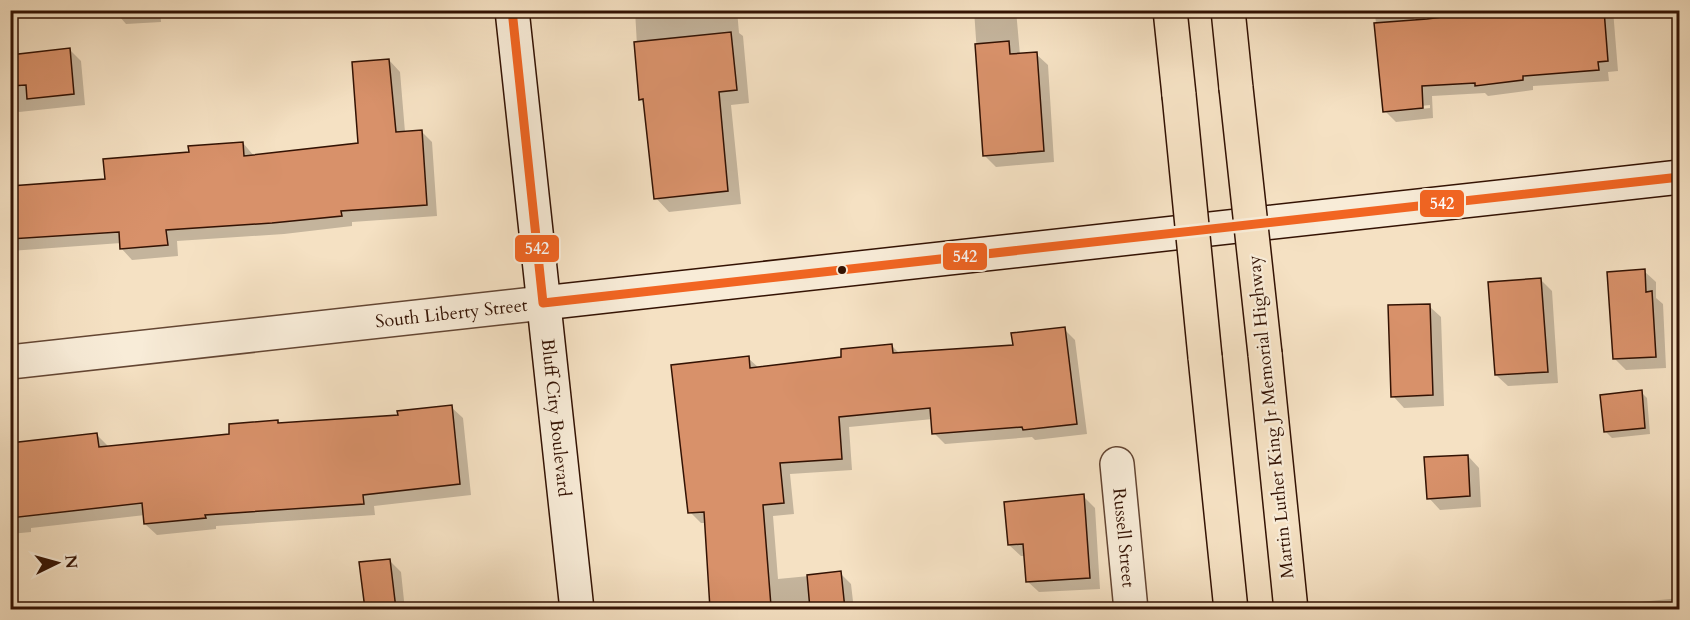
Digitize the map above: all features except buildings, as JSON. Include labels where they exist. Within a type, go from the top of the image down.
[{"type":"highway","points":[[1170,10],[1231,609]]},
{"type":"highway","name":"Martin Luther King Jr Memorial Highway","points":[[1228,10],[1291,609]]},
{"type":"main road","name":"Bluff City Boulevard","points":[[512,10],[577,609]]},
{"type":"main road","name":"South Liberty Street","points":[[10,362],[1680,177]]},
{"type":"main road","name":"Russell Street","points":[[1117,464],[1131,609]]},
{"type":"transit line","name":"542","points":[[512,10],[543,303],[1680,177]]}]
